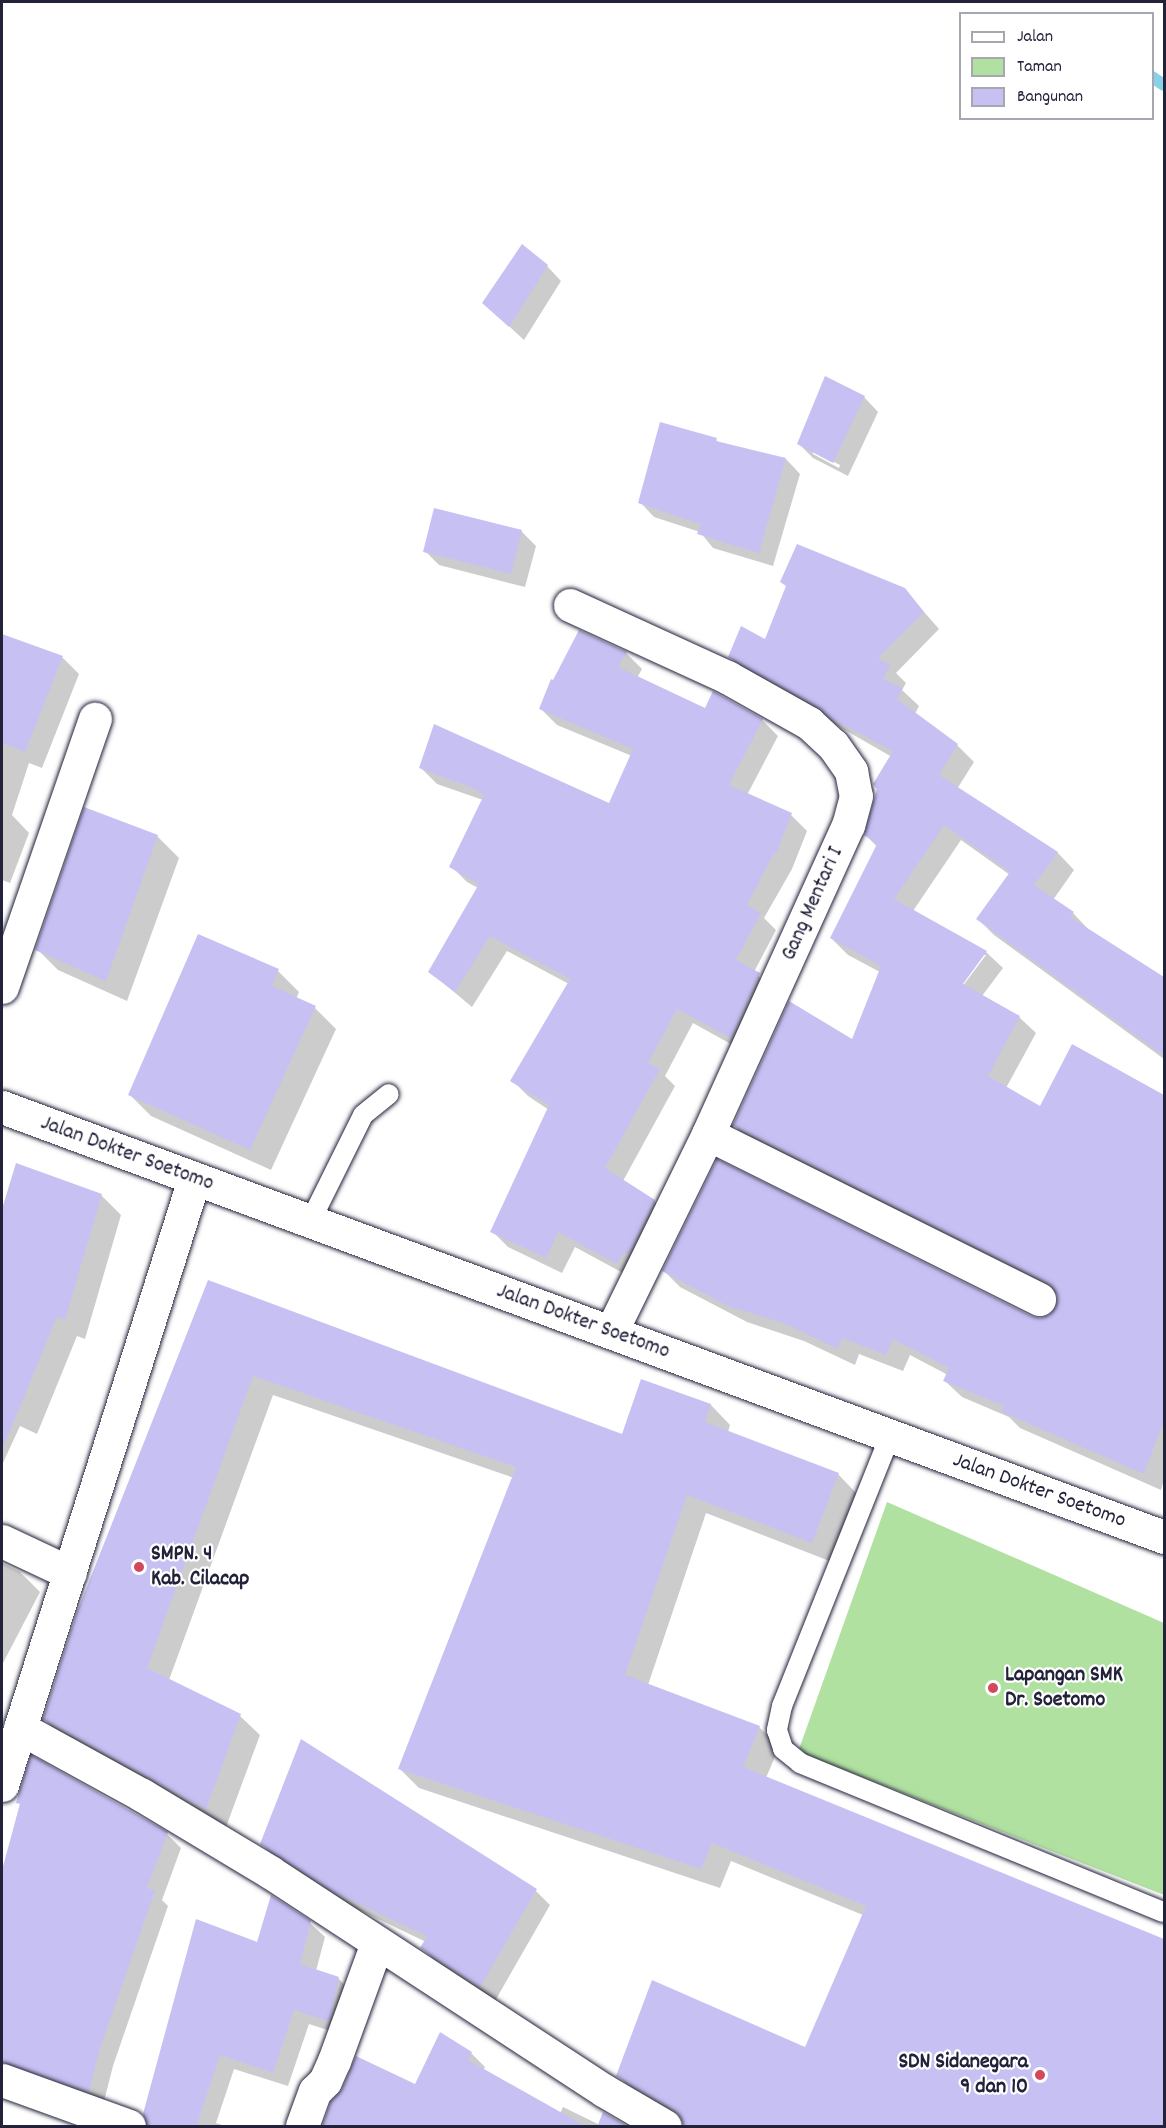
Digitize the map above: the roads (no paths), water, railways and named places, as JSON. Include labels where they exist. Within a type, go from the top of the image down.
[{"type":"street","name":"Gang Mentari I","points":[[570,605],[728,677],[809,723],[833,745],[851,771],[856,796],[848,825],[708,1134],[611,1332]]},
{"type":"street","points":[[2,987],[95,719]]},
{"type":"street","name":"Jalan Dokter Soetomo","points":[[2,1107],[1164,1537]]},
{"type":"street","points":[[708,1134],[1039,1299]]},
{"type":"street","points":[[2,1785],[194,1179]]},
{"type":"street","points":[[2,1540],[69,1573]]},
{"type":"street","points":[[20,1728],[142,1795],[241,1855],[605,2091],[665,2127]]},
{"type":"street","points":[[302,2127],[315,2091],[325,2081],[334,2061],[377,1943]]},
{"type":"street","points":[[2,2080],[129,2127]]},
{"type":"lane","points":[[310,1222],[363,1115],[389,1094]]},
{"type":"lane","points":[[890,1436],[782,1707],[777,1730],[783,1749],[800,1763],[1164,1912]]},
{"type":"waterway","points":[[1154,78],[1164,85]]},
{"type":"place","name":"SMPN. 4 Kab. Cilacap","points":[[139,1567]]},
{"type":"place","name":"Lapangan SMK Dr. Soetomo","points":[[993,1688]]},
{"type":"place","name":"SDN Sidanegara 9 dan 10","points":[[1040,2075]]}]
